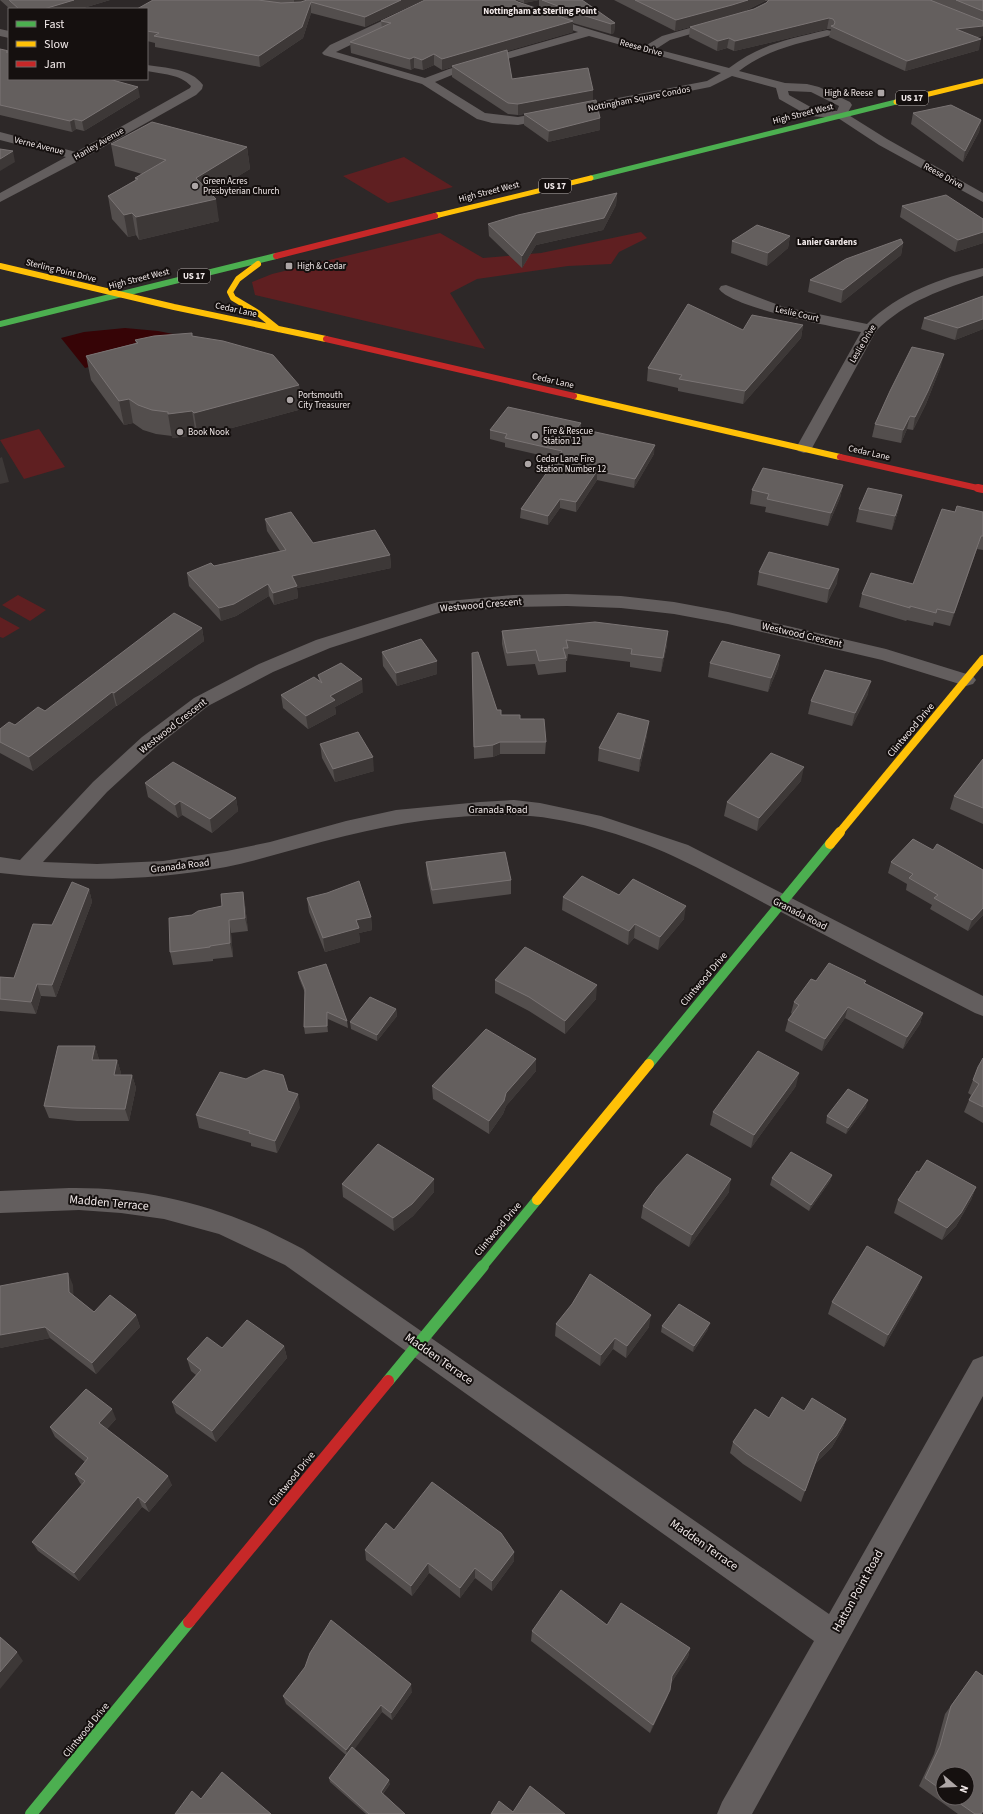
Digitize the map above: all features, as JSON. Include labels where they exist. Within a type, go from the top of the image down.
[{"type":"main road","name":"High Street West","points":[[0,324],[842,115],[983,82]]},
{"type":"main road","points":[[269,257],[238,277],[230,292],[233,298],[258,313],[278,329]]},
{"type":"main road","name":"Sterling Point Drive","points":[[0,266],[118,294]]},
{"type":"main road","name":"Cedar Lane","points":[[118,294],[357,345],[462,372],[983,489]]},
{"type":"main road","name":"Clintwood Drive","points":[[31,1814],[983,659]]},
{"type":"street","name":"Nottingham Square Condos","points":[[435,0],[334,46],[328,53],[426,82],[480,116],[492,119],[518,121],[695,88],[723,78],[764,50],[827,33]]},
{"type":"street","name":"Reese Drive","points":[[503,0],[522,9],[588,33],[782,87],[812,88],[846,105],[842,115]]},
{"type":"street","points":[[522,9],[538,5]]},
{"type":"street","points":[[647,49],[666,38],[726,21]]},
{"type":"street","points":[[426,82],[453,71],[588,33]]},
{"type":"street","name":"Hanley Avenue","points":[[0,198],[192,93],[196,87],[197,84],[187,77],[148,68]]},
{"type":"street","name":"Reese Drive","points":[[782,87],[783,97],[813,113],[842,115],[883,142],[983,198]]},
{"type":"street","name":"Verne Avenue","points":[[0,136],[78,156]]},
{"type":"street","name":"Leslie Drive","points":[[804,448],[870,329],[891,309],[909,298],[983,272]]},
{"type":"street","name":"Leslie Court","points":[[726,289],[762,305],[780,311],[870,329]]},
{"type":"street","name":"Westwood Crescent","points":[[25,868],[100,787],[149,742],[201,702],[266,668],[322,644],[438,608],[513,601],[567,600],[621,602],[674,608],[728,618],[886,655],[966,680]]},
{"type":"street","name":"Granada Road","points":[[0,865],[96,872],[162,868],[213,862],[391,818],[460,810],[517,808],[586,819],[633,832],[680,850],[781,904],[983,1007]]},
{"type":"street","name":"Madden Terrace","points":[[6,1204],[40,1199],[80,1199],[137,1203],[192,1214],[244,1232],[294,1257],[833,1636]]},
{"type":"street","name":"Hatton Point Road","points":[[734,1814],[983,1369]]},
{"type":"shaded area","points":[[404,157],[453,187],[388,203],[343,176]]},
{"type":"shaded area","points":[[641,232],[647,238],[619,252],[611,264],[568,266],[477,279],[450,293],[485,349],[255,295],[252,282],[272,274],[440,233],[483,258],[541,253]]},
{"type":"shaded area","points":[[125,328],[158,331],[213,342],[148,352],[85,368],[61,338],[84,332]]},
{"type":"shaded area","points":[[39,429],[65,467],[24,479],[0,440]]},
{"type":"shaded area","points":[[18,595],[46,610],[30,621],[2,605]]},
{"type":"shaded area","points":[[0,617],[20,628],[3,638],[0,637]]},
{"type":"building","points":[[9,0],[74,0],[47,8],[18,8]]},
{"type":"building","points":[[153,0],[258,0],[281,3],[301,2],[307,0],[401,0],[365,17],[311,2],[302,27],[259,56],[154,36],[159,33],[148,31],[148,8],[139,8]]},
{"type":"building","points":[[425,0],[514,0],[573,21],[442,59],[434,54],[422,60],[414,57],[410,59],[350,42],[391,23],[381,21]]},
{"type":"building","points":[[542,0],[582,0],[615,23],[611,24],[576,13]]},
{"type":"building","points":[[635,0],[748,0],[676,20]]},
{"type":"building","points":[[769,0],[930,0],[983,21],[983,26],[956,29],[981,39],[907,61],[831,26],[834,25],[835,22],[833,19],[829,18],[735,41],[729,38],[718,41],[690,27],[754,9]]},
{"type":"building","points":[[956,0],[983,0],[983,11]]},
{"type":"building","points":[[0,49],[8,51],[6,52],[8,53],[8,80],[113,80],[138,87],[82,121],[74,119],[70,121],[0,105]]},
{"type":"building","points":[[507,50],[512,79],[588,68],[593,90],[518,104],[508,103],[452,66]]},
{"type":"building","points":[[596,100],[600,118],[549,131],[524,114]]},
{"type":"building","points":[[951,105],[981,120],[965,151],[913,113]]},
{"type":"building","points":[[152,122],[247,147],[196,178],[216,199],[136,217],[132,213],[124,215],[108,196],[138,179],[135,178],[166,160],[111,144]]},
{"type":"building","points":[[0,149],[13,151],[0,159]]},
{"type":"building","points":[[617,193],[604,218],[536,233],[522,256],[488,224],[518,215]]},
{"type":"building","points":[[946,195],[983,219],[983,232],[958,240],[902,206]]},
{"type":"building","points":[[757,225],[790,236],[768,253],[732,241]]},
{"type":"building","points":[[901,239],[903,243],[843,290],[810,280],[846,259]]},
{"type":"building","points":[[983,296],[983,319],[958,328],[924,318]]},
{"type":"building","points":[[688,304],[743,330],[752,315],[803,325],[745,391],[679,379],[682,375],[648,368]]},
{"type":"building","points":[[192,333],[192,336],[223,341],[273,355],[299,385],[194,413],[192,411],[168,414],[168,412],[152,410],[138,405],[129,399],[119,401],[86,356],[138,343],[135,340],[154,336]]},
{"type":"building","points":[[912,347],[944,354],[928,391],[915,417],[910,416],[903,430],[875,424],[890,391]]},
{"type":"building","points":[[508,407],[581,423],[577,428],[655,445],[635,479],[597,471],[576,502],[560,499],[548,516],[521,509],[562,451],[505,438],[507,434],[490,430]]},
{"type":"building","points":[[763,468],[843,485],[831,513],[767,499],[769,494],[752,490]]},
{"type":"building","points":[[868,488],[902,495],[895,516],[859,509]]},
{"type":"building","points":[[957,506],[983,512],[983,536],[981,536],[954,613],[937,609],[936,613],[910,606],[910,608],[862,594],[871,573],[913,584],[942,509],[955,512]]},
{"type":"building","points":[[291,512],[313,543],[375,530],[390,555],[292,576],[297,586],[273,593],[268,584],[234,604],[219,608],[187,573],[211,563],[214,566],[286,550],[265,519]]},
{"type":"building","points":[[769,552],[839,569],[829,589],[759,572]]},
{"type":"building","points":[[174,613],[202,628],[114,693],[112,692],[29,757],[0,742],[0,729],[9,722],[15,725],[38,707],[45,711]]},
{"type":"building","points":[[595,622],[668,631],[663,658],[631,654],[632,649],[566,640],[568,648],[563,648],[566,658],[539,661],[536,650],[507,653],[502,631]]},
{"type":"building","points":[[421,639],[437,661],[396,673],[382,652]]},
{"type":"building","points":[[722,641],[780,655],[771,678],[710,663]]},
{"type":"building","points":[[478,652],[497,710],[501,710],[501,715],[520,715],[520,719],[544,719],[546,742],[500,742],[493,745],[474,747],[472,653]]},
{"type":"building","points":[[341,663],[362,679],[330,696],[335,700],[306,716],[281,695],[314,677],[322,683],[318,675]]},
{"type":"building","points":[[825,670],[871,681],[855,713],[811,701]]},
{"type":"building","points":[[618,713],[649,721],[640,759],[599,748]]},
{"type":"building","points":[[358,732],[373,757],[333,769],[320,744]]},
{"type":"building","points":[[771,753],[804,767],[759,818],[727,802]]},
{"type":"building","points":[[983,759],[983,808],[954,796]]},
{"type":"building","points":[[173,762],[236,798],[210,819],[180,801],[175,805],[145,783]]},
{"type":"building","points":[[913,839],[933,850],[937,844],[983,870],[983,908],[972,920],[934,898],[938,895],[909,878],[913,874],[891,862]]},
{"type":"building","points":[[505,852],[511,880],[432,890],[426,862]]},
{"type":"building","points":[[582,876],[619,895],[633,879],[686,906],[660,937],[635,924],[629,931],[563,897]]},
{"type":"building","points":[[359,881],[371,917],[356,920],[359,928],[323,938],[307,898],[327,893]]},
{"type":"building","points":[[72,882],[89,889],[52,985],[37,984],[31,1002],[0,999],[0,977],[14,978],[33,924],[52,925]]},
{"type":"building","points":[[243,892],[245,918],[229,920],[230,943],[170,952],[169,918],[192,915],[198,911],[222,906],[221,894]]},
{"type":"building","points":[[525,947],[597,985],[565,1021],[529,997],[495,980]]},
{"type":"building","points":[[829,963],[866,981],[864,983],[923,1013],[907,1037],[848,1007],[825,1039],[788,1020],[799,1005],[794,1002],[811,979],[816,981]]},
{"type":"building","points":[[326,964],[347,1021],[327,1012],[327,1026],[304,1027],[305,989],[298,972]]},
{"type":"building","points":[[370,997],[396,1009],[377,1035],[350,1022]]},
{"type":"building","points":[[486,1029],[536,1059],[506,1093],[504,1101],[489,1121],[432,1086]]},
{"type":"building","points":[[58,1046],[95,1046],[92,1060],[117,1060],[114,1075],[132,1075],[125,1109],[44,1106]]},
{"type":"building","points":[[758,1051],[799,1073],[754,1135],[713,1112]]},
{"type":"building","points":[[983,1058],[983,1107],[969,1100],[979,1084],[973,1080]]},
{"type":"building","points":[[264,1070],[283,1075],[288,1091],[298,1094],[275,1141],[249,1133],[250,1131],[196,1115],[220,1072],[246,1079]]},
{"type":"building","points":[[848,1089],[868,1100],[848,1128],[827,1116]]},
{"type":"building","points":[[378,1144],[434,1179],[412,1204],[393,1218],[342,1184]]},
{"type":"building","points":[[791,1152],[832,1175],[811,1205],[772,1178]]},
{"type":"building","points":[[687,1154],[731,1179],[692,1235],[643,1206],[657,1187]]},
{"type":"building","points":[[927,1160],[976,1187],[961,1213],[947,1228],[898,1200],[917,1171],[919,1172]]},
{"type":"building","points":[[867,1246],[922,1277],[888,1335],[832,1302]]},
{"type":"building","points":[[68,1273],[69,1292],[94,1312],[110,1295],[136,1315],[92,1363],[45,1327],[0,1335],[0,1286]]},
{"type":"building","points":[[590,1274],[651,1315],[627,1346],[615,1338],[601,1355],[556,1324],[572,1304]]},
{"type":"building","points":[[679,1304],[710,1323],[694,1346],[662,1326]]},
{"type":"building","points":[[247,1320],[284,1346],[212,1431],[172,1402],[201,1370],[187,1359],[207,1337],[222,1348]]},
{"type":"building","points":[[86,1389],[112,1409],[99,1423],[168,1476],[145,1503],[138,1497],[74,1573],[32,1542],[85,1481],[75,1474],[88,1458],[50,1427]]},
{"type":"building","points":[[782,1397],[804,1411],[812,1398],[846,1419],[836,1436],[819,1453],[805,1491],[746,1453],[733,1442],[755,1409],[769,1418]]},
{"type":"building","points":[[432,1482],[501,1533],[514,1552],[492,1581],[475,1568],[460,1588],[428,1563],[411,1586],[365,1550],[386,1523],[394,1530]]},
{"type":"building","points":[[561,1590],[607,1625],[621,1603],[690,1648],[672,1676],[670,1690],[653,1725],[532,1631]]},
{"type":"building","points":[[331,1620],[411,1684],[391,1713],[381,1705],[346,1750],[283,1696],[305,1667],[310,1653]]},
{"type":"building","points":[[0,1637],[17,1652],[0,1672]]},
{"type":"building","points":[[976,1671],[983,1676],[983,1811],[981,1814],[975,1814],[964,1806],[975,1806],[975,1766],[935,1766],[935,1785],[925,1778],[940,1746],[951,1706]]},
{"type":"building","points":[[352,1747],[389,1780],[381,1792],[405,1814],[369,1814],[329,1778]]},
{"type":"building","points":[[222,1772],[271,1814],[175,1814],[192,1791],[201,1799]]},
{"type":"building","points":[[530,1786],[565,1814],[491,1814],[499,1801],[513,1812]]},
{"type":"traffic: fast","points":[[591,178],[896,102]]},
{"type":"traffic: fast","points":[[0,324],[276,256]]},
{"type":"traffic: fast","points":[[649,1064],[830,844]]},
{"type":"traffic: fast","points":[[388,1381],[537,1200]]},
{"type":"traffic: fast","points":[[31,1814],[189,1622]]},
{"type":"traffic: slow","points":[[896,102],[983,81]]},
{"type":"traffic: slow","points":[[435,216],[591,178]]},
{"type":"traffic: slow","points":[[258,264],[238,279],[230,292],[233,298],[258,313],[278,329]]},
{"type":"traffic: slow","points":[[0,266],[174,307],[326,339]]},
{"type":"traffic: slow","points":[[574,396],[840,457]]},
{"type":"traffic: slow","points":[[830,844],[983,659]]},
{"type":"traffic: slow","points":[[537,1200],[649,1064]]},
{"type":"traffic: jam","points":[[276,256],[435,216]]},
{"type":"traffic: jam","points":[[326,339],[574,396]]},
{"type":"traffic: jam","points":[[840,457],[983,489]]},
{"type":"traffic: jam","points":[[189,1622],[388,1381]]},
{"type":"place","name":"High & Reese","points":[[881,93]]},
{"type":"place","name":"Green Acres Presbyterian Church","points":[[195,186]]},
{"type":"place","name":"High & Cedar","points":[[289,266]]},
{"type":"place","name":"Portsmouth City Treasurer","points":[[290,400]]},
{"type":"place","name":"Book Nook","points":[[180,432]]},
{"type":"place","name":"Fire & Rescue Station 12","points":[[535,436]]},
{"type":"place","name":"Cedar Lane Fire Station Number 12","points":[[528,464]]},
{"type":"district","name":"Nottingham at Sterling Point","points":[[540,11]]},
{"type":"district","name":"Lanier Gardens","points":[[827,242]]}]
